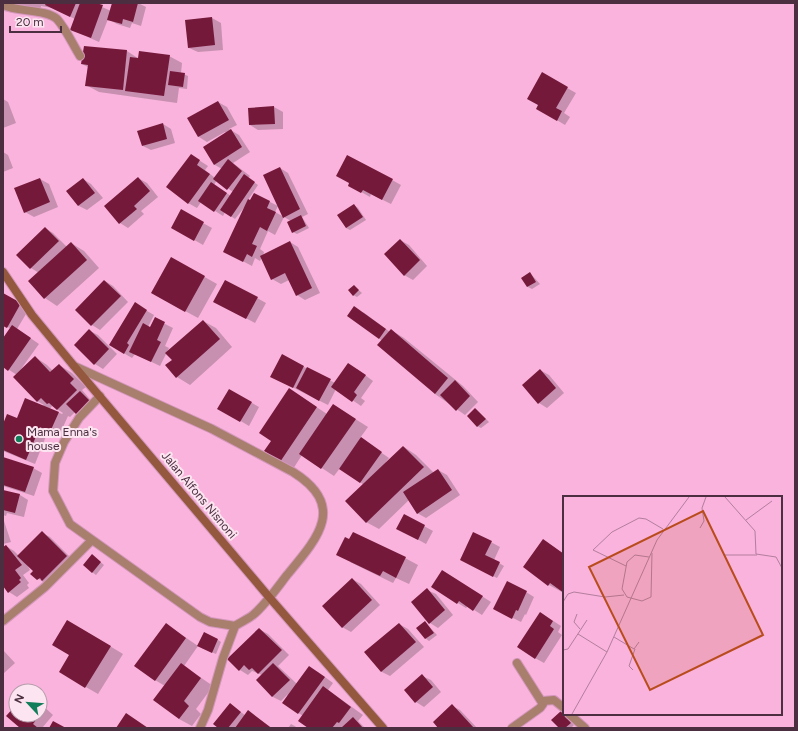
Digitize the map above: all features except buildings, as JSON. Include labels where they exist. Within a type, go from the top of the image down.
[{"type":"main road","name":"Jalan Alfons Nisnoni","points":[[3,272],[32,315],[74,366],[269,597],[383,728]]},
{"type":"street","points":[[3,5],[10,8],[50,15],[57,20],[80,56]]},
{"type":"street","points":[[74,366],[212,429],[293,472],[306,480],[321,498],[323,507],[320,529],[314,544],[254,615],[235,626],[210,622],[200,617],[70,524],[53,491],[55,463],[64,442],[79,418],[100,396]]},
{"type":"street","points":[[3,621],[45,587],[92,540]]},
{"type":"street","points":[[200,728],[208,710],[223,658],[235,626]]},
{"type":"street","points":[[517,663],[543,701]]},
{"type":"street","points":[[543,701],[554,700],[563,707]]},
{"type":"street","points":[[512,728],[540,708],[543,701]]},
{"type":"street","points":[[570,715],[585,728]]},
{"type":"place","name":"Mama Enna's house","points":[[19,439]]}]
